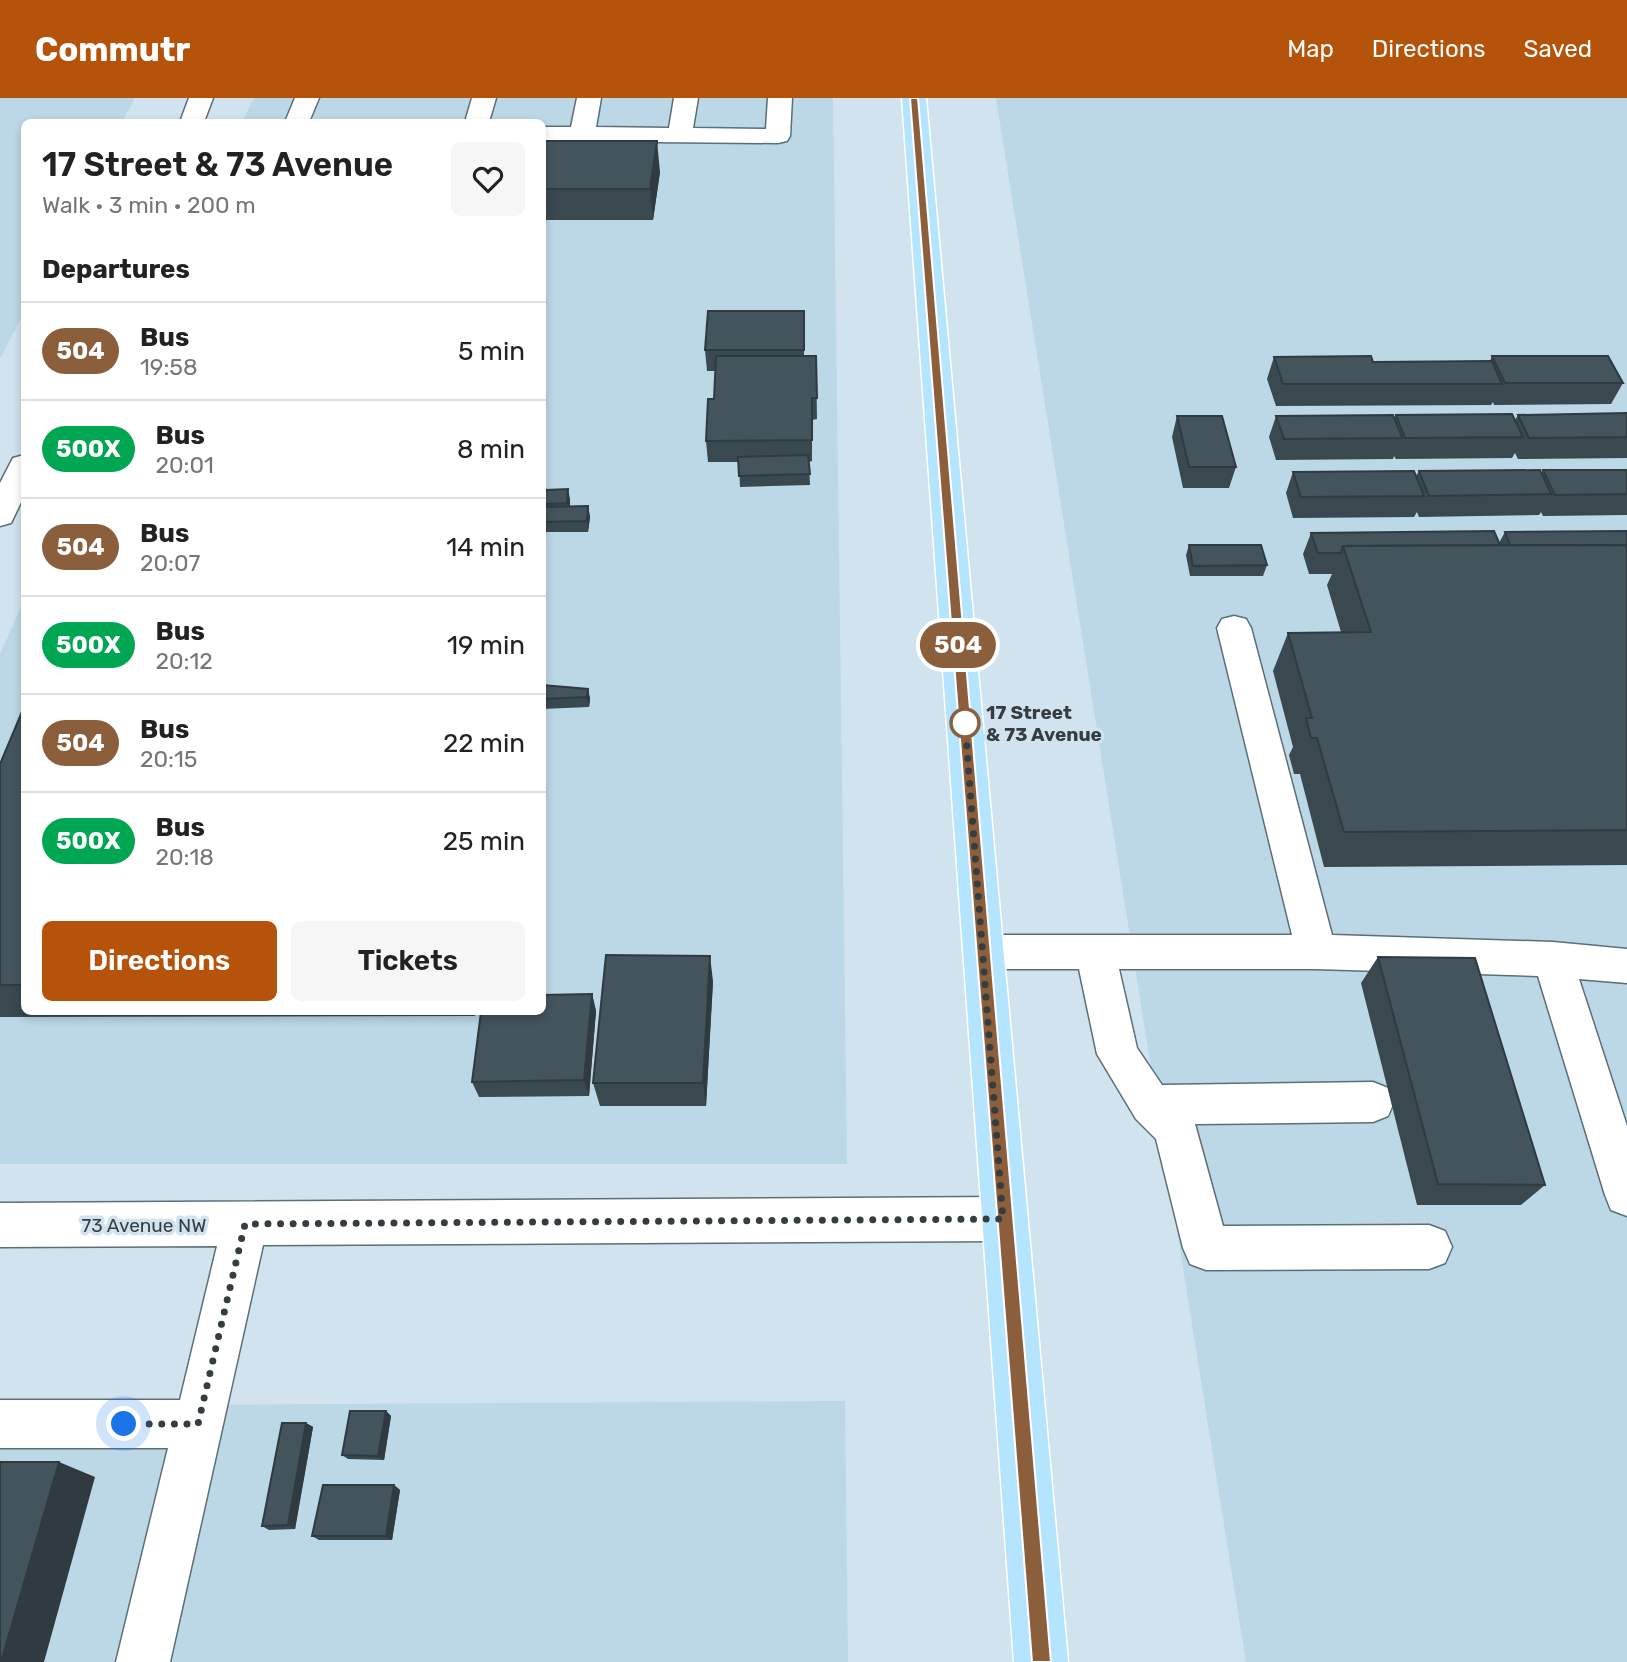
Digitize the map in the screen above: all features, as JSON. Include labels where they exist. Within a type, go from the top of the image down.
[{"type":"main road","points":[[914,98],[1041,1662]]},
{"type":"street","points":[[193,119],[201,98]]},
{"type":"street","points":[[298,119],[307,98]]},
{"type":"street","points":[[478,119],[484,98]]},
{"type":"street","points":[[582,135],[589,98]]},
{"type":"street","points":[[680,136],[685,98]]},
{"type":"street","points":[[546,134],[778,136],[780,98]]},
{"type":"street","points":[[0,515],[21,471]]},
{"type":"street","points":[[1234,628],[1316,952]]},
{"type":"street","points":[[984,952],[1316,952],[1553,958],[1627,966]]},
{"type":"street","points":[[1096,954],[1118,1054],[1151,1105],[1175,1128],[1206,1248],[1429,1247]]},
{"type":"street","points":[[1553,958],[1627,1195]]},
{"type":"street","points":[[1151,1105],[1373,1102]]},
{"type":"street","name":"73 Avenue NW","points":[[0,1225],[1003,1219]]},
{"type":"street","points":[[143,1662],[245,1224]]},
{"type":"street","points":[[0,1424],[198,1424]]},
{"type":"shaded area","points":[[0,98],[135,98],[124,119],[21,119],[21,318],[0,359]]},
{"type":"shaded area","points":[[254,98],[833,98],[847,1164],[0,1164],[0,654],[21,607],[21,1015],[546,1015],[546,119],[244,119]]},
{"type":"shaded area","points":[[996,98],[1627,98],[1627,1662],[1246,1662]]},
{"type":"shaded area","points":[[845,1401],[848,1662],[0,1662],[0,1406]]},
{"type":"building","points":[[546,141],[657,141],[650,189],[546,189]]},
{"type":"building","points":[[708,311],[804,311],[804,350],[705,350]]},
{"type":"building","points":[[716,356],[816,356],[817,398],[812,398],[812,440],[706,441],[708,399],[714,399]]},
{"type":"building","points":[[1371,356],[1373,362],[1492,361],[1502,384],[1283,384],[1274,357]]},
{"type":"building","points":[[1492,356],[1608,356],[1623,383],[1505,383]]},
{"type":"building","points":[[1627,413],[1627,437],[1529,438],[1518,415]]},
{"type":"building","points":[[1512,414],[1523,437],[1405,438],[1396,415]]},
{"type":"building","points":[[1393,415],[1402,438],[1284,439],[1276,416]]},
{"type":"building","points":[[1177,416],[1222,416],[1236,467],[1189,467]]},
{"type":"building","points":[[808,455],[810,474],[739,476],[738,457]]},
{"type":"building","points":[[1540,470],[1551,494],[1429,496],[1419,471]]},
{"type":"building","points":[[1543,470],[1627,470],[1627,494],[1555,495]]},
{"type":"building","points":[[1414,471],[1424,496],[1301,497],[1293,472]]},
{"type":"building","points":[[568,489],[567,503],[546,504],[546,490]]},
{"type":"building","points":[[588,506],[587,521],[546,522],[546,507]]},
{"type":"building","points":[[1494,531],[1500,545],[1343,546],[1341,553],[1318,553],[1311,533]]},
{"type":"building","points":[[1627,531],[1627,545],[1510,545],[1505,532]]},
{"type":"building","points":[[1189,545],[1261,545],[1267,565],[1193,566]]},
{"type":"building","points":[[1627,545],[1627,830],[1344,832],[1317,738],[1311,738],[1306,718],[1312,718],[1288,633],[1371,632],[1343,546]]},
{"type":"building","points":[[546,685],[588,689],[587,697],[546,699]]},
{"type":"building","points":[[21,714],[21,985],[0,985],[0,764]]},
{"type":"building","points":[[606,955],[710,956],[703,1083],[593,1083]]},
{"type":"building","points":[[1378,957],[1475,958],[1545,1185],[1438,1184]]},
{"type":"building","points":[[592,994],[584,1080],[472,1082],[481,1015],[546,1015],[546,995]]},
{"type":"building","points":[[350,1411],[386,1411],[378,1456],[342,1455]]},
{"type":"building","points":[[282,1423],[306,1423],[288,1525],[262,1526]]},
{"type":"building","points":[[0,1462],[59,1462],[1,1662],[0,1662]]},
{"type":"building","points":[[323,1485],[394,1485],[386,1536],[312,1536]]},
{"type":"bus line","name":"504","points":[[914,98],[1041,1662]]},
{"type":"place","name":"17 Street & 73 Avenue","points":[[965,723]]},
{"type":"route","points":[[124,1424],[198,1424],[245,1224],[1003,1219],[965,723]]}]
